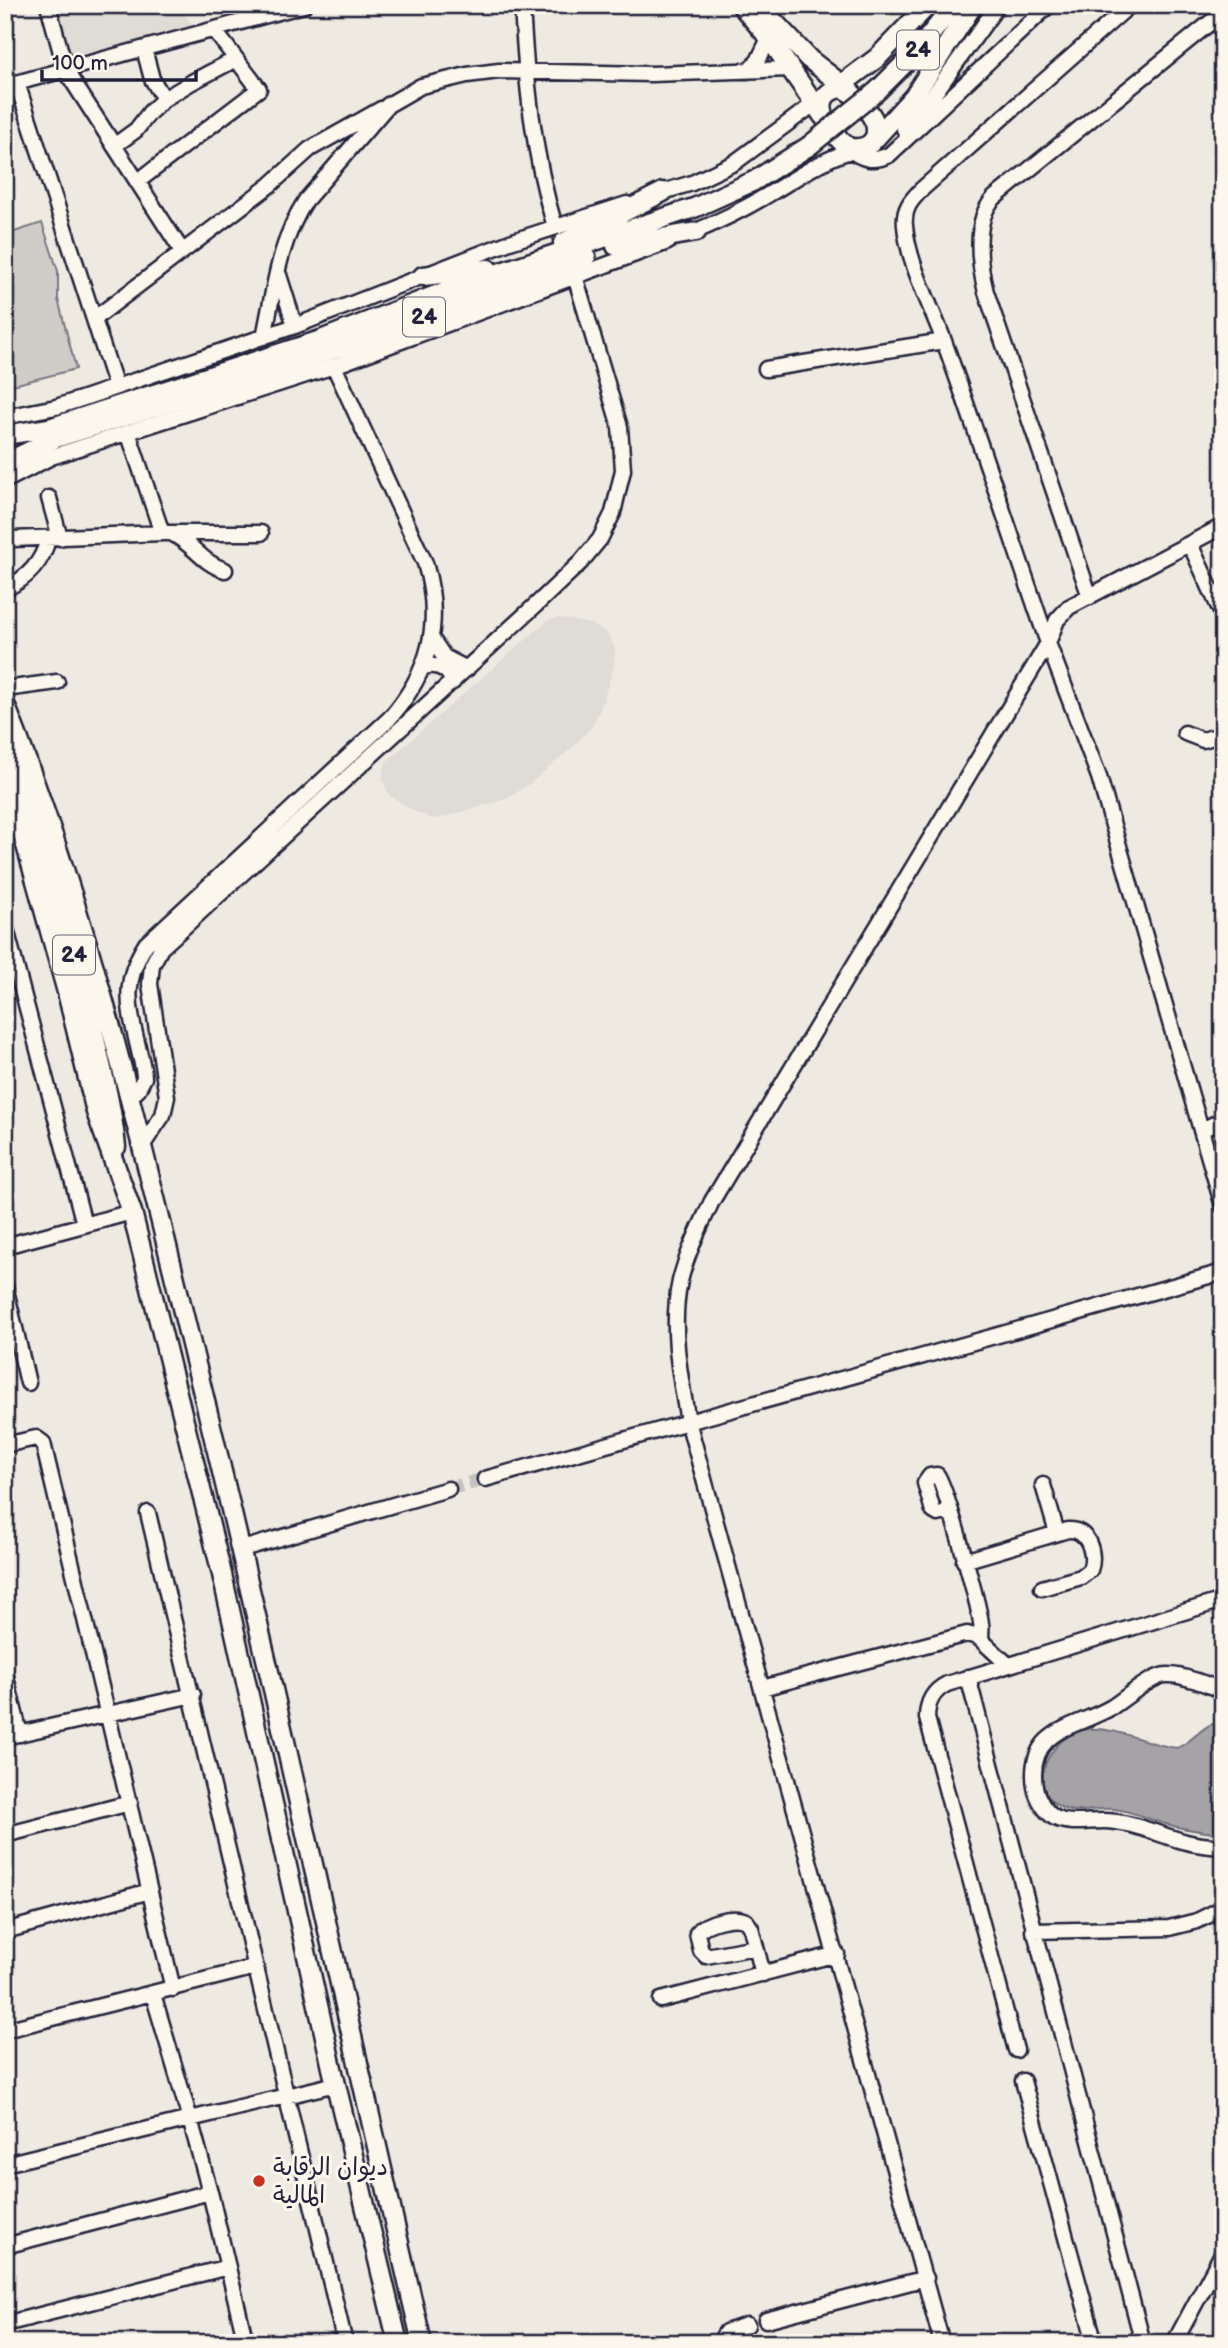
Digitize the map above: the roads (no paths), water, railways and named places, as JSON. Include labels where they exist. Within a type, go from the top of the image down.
[{"type":"main road","points":[[741,5],[791,69],[832,96],[857,97],[871,141]]},
{"type":"main road","points":[[758,5],[809,59],[832,96],[871,141]]},
{"type":"main road","points":[[832,96],[877,58],[928,5]]},
{"type":"main road","name":"24","points":[[8,474],[55,438],[462,285],[616,246],[754,181],[844,120],[877,91],[918,50],[954,5]]},
{"type":"main road","points":[[871,141],[914,96],[973,5]]},
{"type":"main road","points":[[501,303],[530,268],[575,237],[663,192]]},
{"type":"main road","name":"24","points":[[5,435],[49,428],[146,403],[355,342],[530,268],[694,208]]},
{"type":"main road","points":[[616,246],[696,232]]},
{"type":"main road","points":[[423,276],[530,268]]},
{"type":"main road","points":[[355,342],[374,351]]},
{"type":"main road","points":[[5,705],[38,788],[70,883],[142,1146],[244,1556],[360,2079],[422,2343]]},
{"type":"main road","name":"24","points":[[5,750],[42,850],[69,935],[108,1096],[117,1167]]},
{"type":"main road","points":[[5,786],[12,822],[68,992],[90,1091],[132,1212],[221,1570],[336,2084],[398,2343]]},
{"type":"main road","points":[[221,1570],[244,1556]]},
{"type":"street","points":[[48,5],[66,71],[182,251]]},
{"type":"street","points":[[116,387],[11,84],[304,5]]},
{"type":"street","points":[[522,5],[526,72],[537,159],[555,227]]},
{"type":"street","points":[[8,474],[51,457],[334,366],[696,232],[753,203],[827,159],[871,141],[928,104],[998,5]]},
{"type":"street","points":[[871,141],[1049,5]]},
{"type":"street","points":[[1129,5],[909,202],[904,223],[913,258],[1048,643],[1099,777],[1223,1206]]},
{"type":"street","points":[[1090,597],[984,284],[981,221],[994,198],[1212,22],[1223,19]]},
{"type":"street","points":[[137,182],[259,89],[214,30]]},
{"type":"street","points":[[748,71],[758,61],[769,38]]},
{"type":"street","points":[[144,49],[152,79],[164,99]]},
{"type":"street","points":[[114,146],[136,130],[164,99],[236,59]]},
{"type":"street","points":[[94,319],[270,185],[310,149],[414,89],[446,79],[482,73],[651,74],[791,69]]},
{"type":"street","points":[[5,417],[56,407],[264,337],[510,242],[692,183],[734,163],[832,96]]},
{"type":"street","points":[[264,337],[286,237],[300,209],[388,105]]},
{"type":"street","points":[[278,273],[295,326]]},
{"type":"street","points":[[142,1146],[163,1115],[167,1097],[150,984],[152,965],[161,948],[467,669],[591,551],[607,527],[618,499],[623,470],[620,426],[575,276]]},
{"type":"street","points":[[766,369],[944,341]]},
{"type":"street","points":[[129,1096],[141,1087],[144,1078],[128,1008],[128,991],[137,958],[146,944],[389,719],[409,694],[424,667],[432,639],[433,593],[425,563],[334,366]]},
{"type":"street","points":[[128,432],[167,533],[185,541],[205,561],[225,570]]},
{"type":"street","points":[[5,589],[31,572],[54,538],[49,498]]},
{"type":"street","points":[[942,2343],[688,1421],[677,1346],[680,1282],[691,1248],[712,1201],[1048,643],[1056,620],[1062,612],[1223,526]]},
{"type":"street","points":[[13,540],[167,533],[261,533]]},
{"type":"street","points":[[1190,544],[1223,616]]},
{"type":"street","points":[[432,639],[444,657],[467,669]]},
{"type":"street","points":[[424,667],[442,667],[453,682]]},
{"type":"street","points":[[5,689],[57,682]]},
{"type":"street","points":[[1185,733],[1203,740],[1223,734]]},
{"type":"street","points":[[5,925],[84,1224]]},
{"type":"street","points":[[1201,1130],[1223,1120]]},
{"type":"street","points":[[5,1246],[132,1212]]},
{"type":"street","points":[[485,1479],[1223,1272]]},
{"type":"street","points":[[5,1286],[28,1383]]},
{"type":"street","points":[[5,1445],[36,1438],[43,1443],[173,1989]]},
{"type":"street","points":[[1044,1485],[1056,1533]]},
{"type":"street","points":[[244,1556],[448,1489]]},
{"type":"street","points":[[951,1511],[981,1619],[983,1643],[975,1675],[1033,1931],[1143,2343]]},
{"type":"street","points":[[148,1513],[345,2343]]},
{"type":"street","points":[[964,1561],[1056,1533],[1075,1530],[1085,1535],[1093,1559],[1092,1567],[1081,1577],[1042,1588]]},
{"type":"street","points":[[1016,2050],[927,1718],[928,1706],[937,1690],[947,1684],[1223,1600]]},
{"type":"street","points":[[762,1688],[967,1634],[974,1635],[1007,1664]]},
{"type":"street","points":[[5,1673],[20,1734]]},
{"type":"street","points":[[1223,1692],[1174,1675],[1160,1676],[1109,1709],[1057,1732],[1041,1750],[1035,1768],[1035,1779],[1036,1792],[1043,1806],[1061,1820],[1119,1822],[1186,1842],[1223,1847]]},
{"type":"street","points":[[5,1737],[193,1695]]},
{"type":"street","points":[[5,1835],[130,1803]]},
{"type":"street","points":[[5,1931],[150,1891]]},
{"type":"street","points":[[1033,1931],[1169,1928],[1197,1921],[1223,1908]]},
{"type":"street","points":[[755,1947],[763,1974]]},
{"type":"street","points":[[661,2000],[837,1954]]},
{"type":"street","points":[[5,2030],[256,1967]]},
{"type":"street","points":[[153,1994],[210,2192],[245,2339],[218,2343]]},
{"type":"street","points":[[1023,2081],[1095,2343]]},
{"type":"street","points":[[5,2164],[336,2084]]},
{"type":"street","points":[[5,2246],[210,2192]]},
{"type":"street","points":[[1174,2343],[1223,2252]]},
{"type":"street","points":[[5,2324],[228,2267]]},
{"type":"street","points":[[766,2320],[926,2278]]},
{"type":"street","points":[[719,2343],[726,2332],[747,2325]]},
{"type":"tunnel","points":[[448,1489],[485,1479]]},
{"type":"place","name":"ديوان الرقابة المالية","points":[[259,2181]]}]
